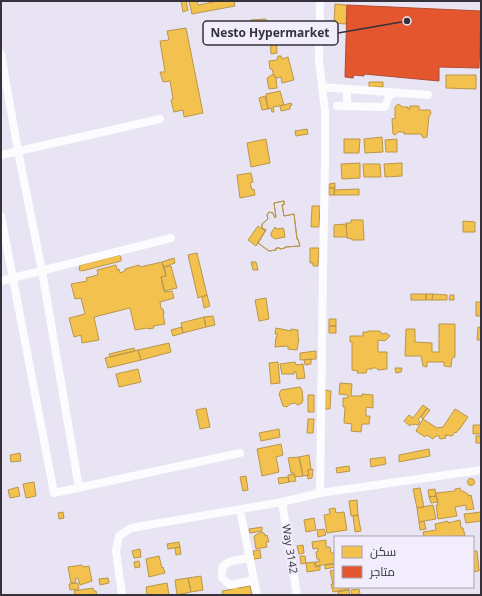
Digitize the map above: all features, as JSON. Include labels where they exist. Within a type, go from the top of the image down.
[{"type":"street","points":[[320,1],[319,61],[325,111],[320,493]]},
{"type":"street","points":[[1,54],[18,151],[42,271],[79,488]]},
{"type":"street","points":[[322,87],[428,95]]},
{"type":"street","points":[[347,89],[347,106]]},
{"type":"street","points":[[338,106],[385,107],[389,96],[394,93]]},
{"type":"street","points":[[1,155],[160,119]]},
{"type":"street","points":[[1,216],[54,493],[240,453]]},
{"type":"street","points":[[1,281],[171,238]]},
{"type":"street","points":[[122,595],[116,551],[119,536],[131,528],[240,510],[320,493],[481,470]]},
{"type":"street","name":"Way 3142","points":[[282,502],[297,595]]},
{"type":"street","points":[[240,510],[257,595]]},
{"type":"street","points":[[250,558],[228,562],[223,566],[221,571],[222,578],[230,585],[254,580]]},
{"type":"building: سكن","points":[[181,1],[186,1],[188,10],[183,12]]},
{"type":"building: سكن","points":[[189,1],[197,1],[198,5],[218,1],[234,1],[235,6],[192,14]]},
{"type":"building: سكن","points":[[335,4],[347,5],[346,24],[334,23]]},
{"type":"building: سكن","points":[[266,19],[267,38],[254,40],[251,20]]},
{"type":"building: سكن","points":[[186,28],[203,113],[184,117],[183,110],[174,112],[171,100],[173,99],[170,81],[163,82],[160,72],[165,72],[160,41],[169,40],[167,31]]},
{"type":"building: سكن","points":[[276,36],[277,53],[271,54],[270,37]]},
{"type":"building: سكن","points":[[278,56],[281,56],[282,59],[288,57],[294,80],[282,83],[281,77],[277,78],[274,76],[272,69],[270,69],[269,61],[277,60]]},
{"type":"building: سكن","points":[[273,74],[276,78],[277,88],[269,89],[267,78]]},
{"type":"building: سكن","points":[[446,75],[476,75],[476,89],[446,88]]},
{"type":"building: سكن","points":[[369,82],[383,82],[383,87],[369,87]]},
{"type":"building: سكن","points":[[280,91],[284,105],[273,107],[274,112],[272,112],[271,108],[268,109],[266,94]]},
{"type":"building: سكن","points":[[265,96],[268,109],[262,110],[259,98]]},
{"type":"building: سكن","points":[[291,103],[292,105],[290,106],[290,109],[281,111],[280,106]]},
{"type":"building: سكن","points":[[398,104],[402,107],[408,107],[408,109],[410,109],[410,106],[419,106],[419,110],[430,110],[431,114],[429,116],[427,137],[423,138],[421,134],[404,134],[404,132],[398,132],[395,135],[393,134],[392,119],[396,118],[395,107]]},
{"type":"building: سكن","points":[[307,129],[308,134],[296,136],[295,131]]},
{"type":"building: سكن","points":[[382,137],[383,152],[365,153],[364,139]]},
{"type":"building: سكن","points":[[266,139],[270,163],[251,167],[247,143]]},
{"type":"building: سكن","points":[[344,139],[360,139],[359,153],[344,153]]},
{"type":"building: سكن","points":[[397,139],[397,152],[386,152],[385,140]]},
{"type":"building: سكن","points":[[360,163],[360,178],[342,179],[341,164]]},
{"type":"building: سكن","points":[[402,163],[402,176],[385,177],[384,164]]},
{"type":"building: سكن","points":[[363,164],[380,164],[381,177],[364,177]]},
{"type":"building: سكن","points":[[251,173],[253,182],[250,183],[252,190],[254,189],[255,195],[240,198],[237,175]]},
{"type":"building: سكن","points":[[335,183],[335,188],[329,188],[329,184]]},
{"type":"building: سكن","points":[[329,188],[335,188],[334,195],[329,195]]},
{"type":"building: سكن","points":[[359,189],[359,195],[334,195],[334,190]]},
{"type":"building: سكن","points":[[284,201],[284,205],[282,205],[284,216],[294,214],[297,239],[300,246],[285,247],[280,249],[276,248],[276,250],[269,251],[258,243],[266,230],[262,228],[262,224],[268,219],[267,215],[269,212],[273,213],[275,218],[276,217],[274,203]],"holes":[[[275,227],[276,229],[283,228],[285,237],[275,239],[271,236],[271,233]]]},
{"type":"building: سكن","points":[[284,201],[284,205],[282,205],[284,216],[294,214],[297,239],[300,246],[285,247],[280,249],[276,248],[276,250],[269,251],[258,243],[266,230],[262,228],[262,224],[268,219],[267,215],[269,212],[273,213],[275,218],[276,217],[274,203]]},
{"type":"building: سكن","points":[[312,206],[320,206],[319,227],[311,227]]},
{"type":"building: سكن","points":[[351,220],[363,220],[364,240],[352,240],[347,238],[346,223],[351,223]]},
{"type":"building: سكن","points":[[463,221],[475,222],[475,232],[463,232]]},
{"type":"building: سكن","points":[[346,224],[347,237],[334,237],[334,225]]},
{"type":"building: سكن","points":[[258,226],[265,231],[256,246],[248,240]]},
{"type":"building: سكن","points":[[310,248],[319,248],[318,266],[313,266],[313,263],[310,263]]},
{"type":"building: سكن","points":[[197,253],[207,295],[198,298],[188,255]]},
{"type":"building: سكن","points":[[119,255],[121,257],[121,261],[82,271],[79,270],[80,265]]},
{"type":"building: سكن","points":[[174,258],[175,263],[164,267],[162,262]]},
{"type":"building: سكن","points":[[162,262],[166,276],[161,277],[165,292],[172,291],[174,298],[160,302],[161,309],[163,309],[165,324],[153,326],[154,328],[135,330],[130,308],[94,317],[99,340],[82,343],[81,335],[74,337],[69,318],[85,314],[81,298],[75,299],[71,284],[87,281],[86,278],[98,275],[97,270],[116,265],[117,270],[119,269],[120,273],[125,271],[125,269],[139,265],[140,267]]},
{"type":"building: سكن","points":[[251,262],[256,262],[258,270],[253,270]]},
{"type":"building: سكن","points":[[171,266],[177,288],[164,291],[161,277],[166,276],[164,267]]},
{"type":"building: سكن","points":[[411,294],[426,294],[426,300],[411,300]]},
{"type":"building: سكن","points":[[426,294],[433,294],[432,300],[426,300]]},
{"type":"building: سكن","points":[[433,294],[447,295],[447,300],[432,300]]},
{"type":"building: سكن","points":[[207,295],[210,306],[204,308],[202,297]]},
{"type":"building: سكن","points":[[450,295],[454,295],[454,300],[449,300]]},
{"type":"building: سكن","points":[[266,298],[269,319],[259,321],[255,300]]},
{"type":"building: سكن","points":[[476,302],[481,302],[481,316],[476,316]]},
{"type":"building: سكن","points":[[213,316],[215,325],[206,327],[204,317]]},
{"type":"building: سكن","points":[[204,317],[206,327],[183,333],[181,323]]},
{"type":"building: سكن","points":[[329,319],[336,319],[336,326],[329,326]]},
{"type":"building: سكن","points":[[439,324],[455,324],[455,357],[452,358],[451,367],[444,366],[444,362],[427,362],[427,367],[423,366],[421,356],[405,356],[406,329],[415,329],[415,342],[432,343],[432,352],[439,352]]},
{"type":"building: سكن","points":[[329,326],[336,326],[336,333],[329,333]]},
{"type":"building: سكن","points":[[182,327],[183,333],[173,336],[171,330]]},
{"type":"building: سكن","points":[[478,327],[481,327],[481,340],[477,340]]},
{"type":"building: سكن","points":[[276,328],[291,331],[291,329],[298,330],[299,338],[297,350],[288,349],[288,346],[275,347],[277,337],[277,334],[275,334]]},
{"type":"building: سكن","points":[[380,331],[382,334],[386,333],[390,336],[385,341],[378,340],[378,352],[387,352],[387,369],[378,370],[377,368],[372,368],[367,369],[366,373],[357,373],[358,371],[352,370],[352,342],[350,342],[350,336],[363,336],[363,332]]},
{"type":"building: سكن","points":[[169,343],[171,352],[141,360],[138,350]]},
{"type":"building: سكن","points":[[134,348],[135,351],[110,357],[109,354]]},
{"type":"building: سكن","points":[[138,350],[141,360],[108,368],[105,358]]},
{"type":"building: سكن","points":[[316,351],[316,359],[300,360],[300,353]]},
{"type":"building: سكن","points":[[311,359],[311,364],[305,365],[304,360]]},
{"type":"building: سكن","points":[[278,362],[280,383],[271,384],[269,363]]},
{"type":"building: سكن","points":[[295,362],[296,365],[303,364],[305,378],[297,379],[296,372],[294,372],[294,374],[282,374],[280,364]]},
{"type":"building: سكن","points":[[395,368],[402,368],[401,372],[396,373]]},
{"type":"building: سكن","points":[[138,369],[141,382],[119,387],[116,374]]},
{"type":"building: سكن","points":[[340,383],[352,384],[351,396],[362,396],[362,394],[373,395],[373,408],[366,407],[366,416],[370,416],[369,424],[362,424],[361,432],[351,431],[352,424],[344,423],[345,407],[343,407],[343,398],[348,398],[348,395],[339,394]]},
{"type":"building: سكن","points":[[300,387],[302,390],[302,403],[298,405],[295,403],[290,404],[287,407],[283,406],[279,394],[281,390]]},
{"type":"building: سكن","points":[[323,390],[331,391],[330,409],[322,409]]},
{"type":"building: سكن","points":[[308,395],[314,395],[314,412],[308,412]]},
{"type":"building: سكن","points":[[423,405],[427,408],[418,420],[420,422],[418,425],[412,424],[410,426],[404,421],[409,415],[413,418]]},
{"type":"building: سكن","points":[[206,408],[210,427],[200,429],[196,410]]},
{"type":"building: سكن","points":[[427,408],[430,410],[423,419],[421,417]]},
{"type":"building: سكن","points":[[455,409],[468,417],[459,430],[452,436],[445,435],[446,438],[440,439],[439,436],[436,436],[433,439],[427,435],[425,437],[416,431],[423,419],[437,428],[443,427]]},
{"type":"building: سكن","points":[[308,419],[314,419],[313,433],[307,433]]},
{"type":"building: سكن","points":[[473,425],[481,425],[481,434],[473,434]]},
{"type":"building: سكن","points":[[279,429],[280,437],[261,441],[259,433]]},
{"type":"building: سكن","points":[[476,436],[481,436],[481,443],[476,443]]},
{"type":"building: سكن","points":[[281,444],[283,455],[276,457],[279,472],[262,476],[257,449]]},
{"type":"building: سكن","points":[[429,449],[430,456],[399,462],[399,455]]},
{"type":"building: سكن","points":[[20,453],[21,461],[11,462],[10,455]]},
{"type":"building: سكن","points":[[309,455],[311,469],[308,470],[309,475],[303,476],[299,457]]},
{"type":"building: سكن","points":[[299,457],[303,476],[295,477],[294,473],[291,473],[288,458]]},
{"type":"building: سكن","points":[[385,457],[386,464],[371,467],[370,459]]},
{"type":"building: سكن","points":[[349,466],[350,471],[337,473],[336,468]]},
{"type":"building: سكن","points":[[313,469],[312,478],[308,479],[308,470]]},
{"type":"building: سكن","points":[[294,474],[296,481],[289,482],[288,475]]},
{"type":"building: سكن","points":[[246,476],[248,490],[243,491],[240,477]]},
{"type":"building: سكن","points":[[288,477],[289,482],[279,484],[278,478]]},
{"type":"building: سكن","points":[[471,478],[474,479],[474,485],[471,486],[468,485],[467,482],[468,479]]},
{"type":"building: سكن","points":[[34,482],[36,496],[26,498],[23,484]]},
{"type":"building: سكن","points":[[18,487],[20,496],[10,498],[8,490]]},
{"type":"building: سكن","points":[[420,488],[424,507],[417,508],[413,489]]},
{"type":"building: سكن","points":[[460,488],[461,491],[468,494],[468,496],[471,495],[474,509],[466,510],[466,505],[455,507],[457,516],[438,519],[436,493],[455,491],[455,489]]},
{"type":"building: سكن","points":[[435,489],[436,496],[429,497],[428,490]]},
{"type":"building: سكن","points":[[436,496],[438,502],[431,503],[429,497]]},
{"type":"building: سكن","points":[[357,500],[358,515],[351,516],[349,501]]},
{"type":"building: سكن","points":[[433,505],[436,519],[419,522],[417,508]]},
{"type":"building: سكن","points":[[335,508],[336,513],[344,512],[347,530],[327,533],[324,515],[330,514],[329,509]]},
{"type":"building: سكن","points":[[63,512],[64,518],[59,519],[58,513]]},
{"type":"building: سكن","points":[[481,512],[481,521],[466,523],[464,514]]},
{"type":"building: سكن","points":[[358,515],[361,531],[355,532],[353,516]]},
{"type":"building: سكن","points":[[314,518],[316,530],[306,532],[304,520]]},
{"type":"building: سكن","points":[[460,520],[461,528],[463,528],[465,536],[424,536],[423,532],[436,530],[435,524],[448,521],[448,523]]},
{"type":"building: سكن","points":[[424,521],[426,529],[420,530],[419,522]]},
{"type":"building: سكن","points":[[262,527],[262,531],[250,533],[249,529]]},
{"type":"building: سكن","points":[[324,529],[326,535],[318,537],[317,530]]},
{"type":"building: سكن","points":[[261,532],[264,533],[265,536],[267,535],[269,542],[266,542],[267,547],[256,549],[254,536]]},
{"type":"building: سكن","points":[[326,540],[326,547],[330,547],[331,553],[334,553],[334,563],[316,566],[315,562],[320,561],[317,559],[316,552],[318,551],[318,548],[313,549],[312,542]]},
{"type":"building: سكن","points":[[179,542],[180,547],[168,549],[167,544]]},
{"type":"building: سكن","points":[[303,545],[304,553],[299,554],[297,546]]},
{"type":"building: سكن","points":[[180,547],[181,554],[176,555],[175,548]]},
{"type":"building: سكن","points":[[140,549],[141,557],[134,558],[132,551]]},
{"type":"building: سكن","points":[[260,550],[261,558],[254,559],[253,551]]},
{"type":"building: سكن","points":[[474,551],[477,551],[479,571],[474,572]]},
{"type":"building: سكن","points":[[159,556],[165,573],[149,577],[146,559]]},
{"type":"building: سكن","points":[[300,556],[305,556],[306,563],[301,564]]},
{"type":"building: سكن","points":[[139,561],[140,567],[135,568],[134,562]]},
{"type":"building: سكن","points":[[314,562],[315,567],[320,566],[320,570],[307,572],[306,563]]},
{"type":"building: سكن","points":[[334,564],[334,567],[325,569],[325,565]]},
{"type":"building: سكن","points":[[82,565],[83,567],[89,566],[92,581],[80,585],[78,578],[75,578],[76,582],[71,583],[68,567]]},
{"type":"building: سكن","points":[[334,570],[334,588],[350,589],[333,592],[330,571]]},
{"type":"building: سكن","points":[[201,576],[203,590],[191,592],[188,578]]},
{"type":"building: سكن","points":[[108,578],[109,583],[100,585],[99,579]]},
{"type":"building: سكن","points":[[188,578],[191,592],[177,595],[175,580]]},
{"type":"building: سكن","points":[[78,583],[79,589],[70,590],[69,584]]},
{"type":"building: سكن","points":[[167,583],[169,595],[147,595],[146,587]]},
{"type":"building: سكن","points":[[238,586],[238,588],[250,586],[252,595],[223,595],[222,591],[233,589],[232,587]]},
{"type":"building: سكن","points":[[93,588],[97,595],[75,595],[74,591]]},
{"type":"building: سكن","points":[[359,589],[360,594],[352,595],[351,590]]},
{"type":"building: سكن","points":[[349,590],[350,595],[338,595],[338,592]]},
{"type":"building: متاجر","points":[[347,5],[481,11],[479,68],[439,67],[439,81],[364,74],[364,76],[354,75],[353,78],[345,77]]},
{"type":"place","name":"Nesto Hypermarket","points":[[407,21]]}]
